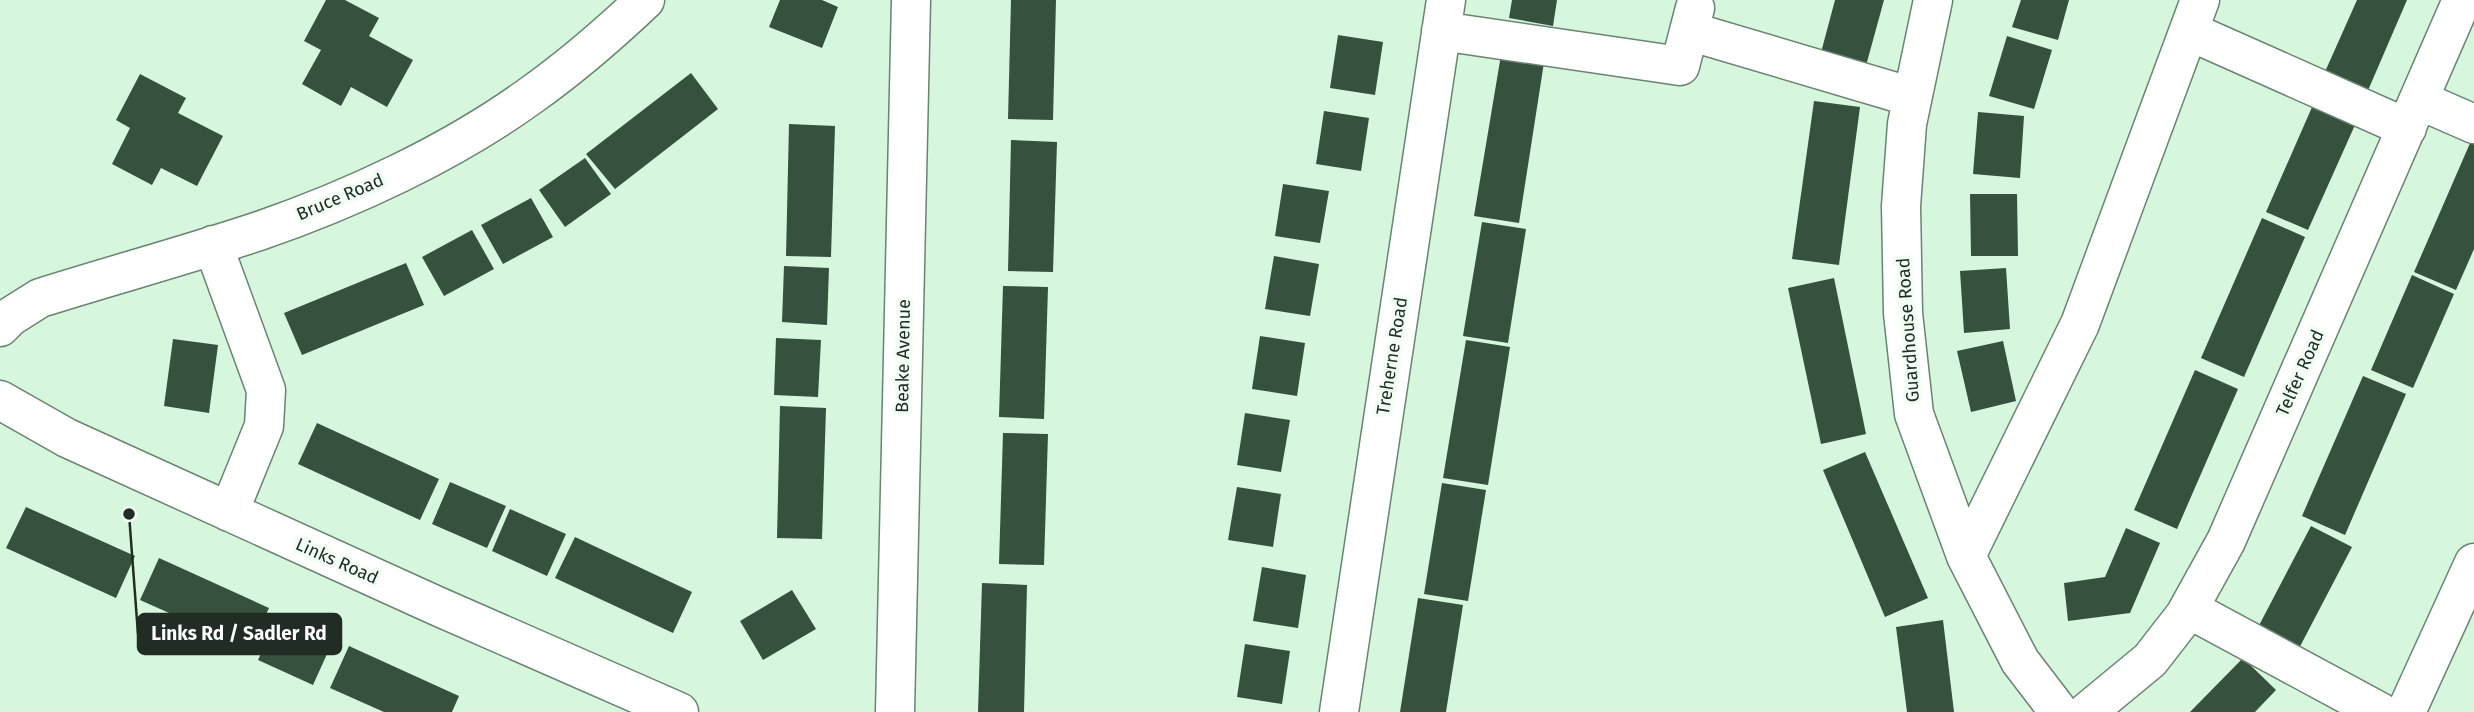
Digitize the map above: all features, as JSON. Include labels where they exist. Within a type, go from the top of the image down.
[{"type":"street","name":"Bruce Road","points":[[0,327],[10,317],[40,298],[260,231],[354,193],[443,150],[530,96],[615,28],[645,0]]},
{"type":"street","name":"Beake Avenue","points":[[895,712],[911,0]]},
{"type":"street","name":"Guardhouse Road","points":[[1933,0],[1907,124],[1901,206],[1903,313],[1914,414],[1966,556],[2020,661],[2059,712]]},
{"type":"street","name":"Telfer Road","points":[[2087,712],[2150,660],[2189,609],[2226,541],[2462,0]]},
{"type":"street","points":[[1444,16],[1680,66],[1692,19],[1912,97]]},
{"type":"street","name":"Treherne Road","points":[[1339,712],[1444,16]]},
{"type":"street","points":[[1966,556],[2080,324],[2194,16],[2413,114],[2474,124]]},
{"type":"street","points":[[213,244],[265,390],[264,426],[229,512]]},
{"type":"street","name":"Links Road","points":[[0,400],[67,438],[679,712]]},
{"type":"street","points":[[2406,712],[2474,563]]},
{"type":"street","points":[[2189,609],[2379,712]]},
{"type":"building","points":[[326,0],[345,0],[379,18],[369,36],[413,60],[387,107],[351,87],[341,106],[302,84],[321,50],[304,41]]},
{"type":"building","points":[[780,0],[822,0],[838,7],[822,48],[769,27]]},
{"type":"building","points":[[1011,0],[1056,0],[1053,120],[1008,119]]},
{"type":"building","points":[[1512,0],[1557,0],[1553,26],[1509,18]]},
{"type":"building","points":[[1835,0],[1884,0],[1864,73],[1819,60]]},
{"type":"building","points":[[2021,0],[2069,0],[2058,40],[2012,27]]},
{"type":"building","points":[[2357,0],[2407,0],[2363,102],[2320,83]]},
{"type":"building","points":[[1338,35],[1383,42],[1375,95],[1330,88]]},
{"type":"building","points":[[2007,36],[2052,50],[2034,109],[1989,96]]},
{"type":"building","points":[[1502,49],[1545,56],[1519,223],[1474,216]]},
{"type":"building","points":[[691,73],[718,109],[615,189],[586,154]]},
{"type":"building","points":[[140,74],[186,98],[178,113],[223,136],[197,186],[161,168],[152,185],[112,164],[130,128],[116,120]]},
{"type":"building","points":[[2316,98],[2359,116],[2308,230],[2266,212]]},
{"type":"building","points":[[1814,101],[1860,107],[1839,265],[1792,259]]},
{"type":"building","points":[[1324,111],[1369,118],[1361,171],[1316,164]]},
{"type":"building","points":[[1978,112],[2024,116],[2020,178],[1973,174]]},
{"type":"building","points":[[789,124],[835,126],[831,257],[786,256]]},
{"type":"building","points":[[2474,134],[2474,249],[2456,290],[2414,272]]},
{"type":"building","points":[[1011,140],[1057,142],[1053,272],[1008,271]]},
{"type":"building","points":[[585,158],[611,194],[565,227],[539,190]]},
{"type":"building","points":[[1283,184],[1329,191],[1320,243],[1275,236]]},
{"type":"building","points":[[1970,194],[2017,194],[2018,256],[1971,256]]},
{"type":"building","points":[[531,198],[553,237],[503,264],[481,225]]},
{"type":"building","points":[[2262,218],[2305,237],[2244,377],[2201,358]]},
{"type":"building","points":[[1482,222],[1526,229],[1508,343],[1463,336]]},
{"type":"building","points":[[472,230],[494,269],[444,296],[422,257]]},
{"type":"building","points":[[1274,256],[1319,264],[1310,316],[1265,309]]},
{"type":"building","points":[[406,263],[424,305],[302,355],[284,313]]},
{"type":"building","points":[[784,266],[829,268],[827,325],[782,322]]},
{"type":"building","points":[[2006,268],[2010,329],[1964,333],[1960,271]]},
{"type":"building","points":[[2412,275],[2454,294],[2413,388],[2371,370]]},
{"type":"building","points":[[1834,278],[1866,434],[1821,444],[1788,288]]},
{"type":"building","points":[[1003,286],[1048,287],[1044,419],[999,417]]},
{"type":"building","points":[[1260,336],[1305,343],[1297,396],[1252,389]]},
{"type":"building","points":[[776,338],[821,340],[818,397],[774,395]]},
{"type":"building","points":[[173,339],[218,345],[209,413],[164,406]]},
{"type":"building","points":[[1466,340],[1510,347],[1488,485],[1443,478]]},
{"type":"building","points":[[2003,341],[2016,401],[1971,412],[1957,351]]},
{"type":"building","points":[[2195,370],[2238,389],[2177,529],[2134,510]]},
{"type":"building","points":[[2363,376],[2406,394],[2345,535],[2302,516]]},
{"type":"building","points":[[780,406],[826,408],[822,539],[777,538]]},
{"type":"building","points":[[1245,413],[1290,420],[1281,472],[1237,465]]},
{"type":"building","points":[[317,423],[439,479],[420,520],[298,464]]},
{"type":"building","points":[[1003,433],[1048,434],[1044,565],[999,564]]},
{"type":"building","points":[[1865,452],[1928,598],[1885,617],[1823,470]]},
{"type":"building","points":[[450,482],[506,506],[487,548],[432,524]]},
{"type":"building","points":[[1442,483],[1486,490],[1468,601],[1424,594]]},
{"type":"building","points":[[1237,487],[1281,494],[1273,547],[1228,540]]},
{"type":"building","points":[[26,507],[135,556],[116,598],[6,548]]},
{"type":"building","points":[[510,509],[566,534],[547,576],[492,551]]},
{"type":"building","points":[[2311,526],[2352,547],[2295,656],[2254,635]]},
{"type":"building","points":[[2126,528],[2160,543],[2130,613],[2068,621],[2064,583],[2105,577]]},
{"type":"building","points":[[575,537],[692,592],[673,633],[555,578]]},
{"type":"building","points":[[159,558],[269,608],[250,649],[140,600]]},
{"type":"building","points":[[1262,567],[1306,575],[1298,628],[1253,621]]},
{"type":"building","points":[[982,583],[1027,585],[1024,712],[978,712]]},
{"type":"building","points":[[792,590],[816,629],[763,660],[740,621]]},
{"type":"building","points":[[1418,598],[1463,605],[1446,712],[1400,712]]},
{"type":"building","points":[[277,619],[332,643],[313,685],[258,660]]},
{"type":"building","points":[[1943,620],[1954,712],[1907,712],[1896,627]]},
{"type":"building","points":[[1245,644],[1290,651],[1282,704],[1237,697]]},
{"type":"building","points":[[349,646],[459,696],[452,712],[384,712],[330,688]]},
{"type":"building","points":[[2243,658],[2276,690],[2255,712],[2190,712]]},
{"type":"place","name":"Links Rd / Sadler Rd","points":[[129,514]]}]
